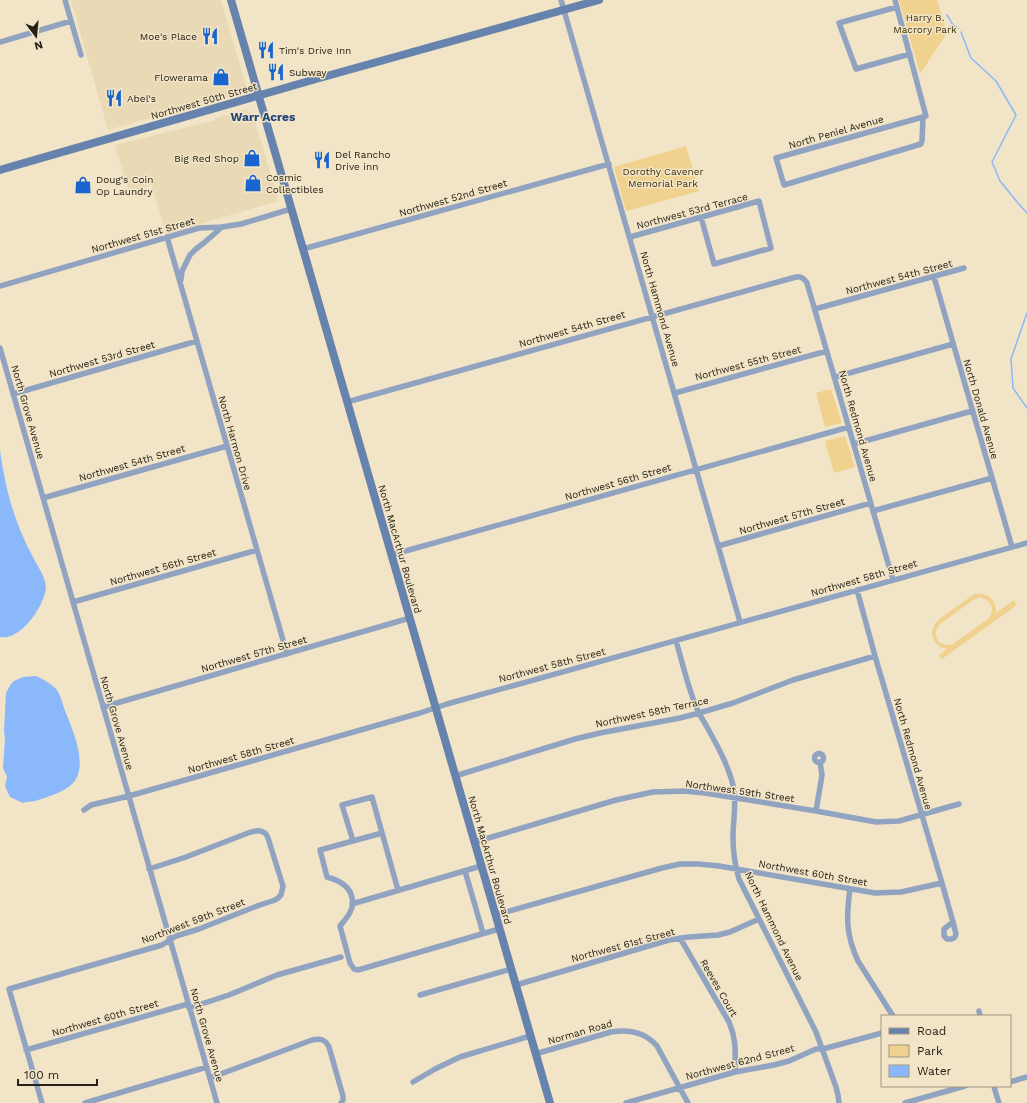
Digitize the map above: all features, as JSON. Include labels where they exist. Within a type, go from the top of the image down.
[{"type":"main road","name":"North MacArthur Boulevard","points":[[231,0],[550,1103]]},
{"type":"main road","name":"Northwest 50th Street","points":[[0,170],[599,0]]},
{"type":"street","points":[[65,0],[81,54]]},
{"type":"street","name":"North Hammond Avenue","points":[[561,0],[740,622]]},
{"type":"street","points":[[895,0],[926,116],[923,117]]},
{"type":"street","points":[[897,7],[838,23],[856,69],[910,54]]},
{"type":"street","points":[[0,42],[71,21]]},
{"type":"street","name":"North Peniel Avenue","points":[[923,117],[921,144],[784,185],[776,158],[923,117]]},
{"type":"street","name":"Northwest 52nd Street","points":[[303,249],[609,164]]},
{"type":"street","name":"Northwest 53rd Terrace","points":[[630,237],[701,217],[759,201],[771,248],[714,264],[701,217]]},
{"type":"street","name":"Northwest 51st Street","points":[[0,286],[199,228],[241,224],[291,209]]},
{"type":"street","points":[[180,284],[182,271],[190,255],[222,227]]},
{"type":"street","name":"North Harmon Drive","points":[[167,237],[287,654]]},
{"type":"street","name":"Northwest 54th Street","points":[[815,309],[964,268]]},
{"type":"street","name":"Northwest 54th Street","points":[[347,402],[652,316],[796,277],[803,278]]},
{"type":"street","name":"North Donald Avenue","points":[[934,277],[1012,547]]},
{"type":"street","name":"North Redmond Avenue","points":[[803,278],[807,283],[815,309],[892,580]]},
{"type":"street","name":"Northwest 53rd Street","points":[[13,394],[197,341]]},
{"type":"street","points":[[835,377],[953,344]]},
{"type":"street","name":"North Grove Avenue","points":[[0,348],[217,1103]]},
{"type":"street","name":"Northwest 55th Street","points":[[674,393],[827,351]]},
{"type":"street","points":[[854,444],[972,411]]},
{"type":"street","name":"Northwest 56th Street","points":[[391,555],[849,427]]},
{"type":"street","name":"Northwest 54th Street","points":[[43,498],[227,446]]},
{"type":"street","points":[[873,511],[992,478]]},
{"type":"street","name":"Northwest 57th Street","points":[[718,546],[871,504]]},
{"type":"street","name":"Northwest 58th Street","points":[[84,810],[91,806],[436,708],[1027,543]]},
{"type":"street","name":"Northwest 56th Street","points":[[73,602],[257,550]]},
{"type":"street","name":"North Redmond Avenue","points":[[857,590],[953,922]]},
{"type":"street","name":"Northwest 57th Street","points":[[103,707],[410,618]]},
{"type":"street","name":"North Hammond Avenue","points":[[676,641],[690,691],[699,713],[723,758],[733,786],[735,797],[733,839],[736,869],[741,885],[808,1016],[823,1049],[836,1087],[839,1103]]},
{"type":"street","name":"Northwest 58th Terrace","points":[[455,776],[575,739],[699,713],[733,703],[793,680],[875,656]]},
{"type":"street","points":[[816,811],[822,775],[820,762]]},
{"type":"street","name":"Northwest 59th Street","points":[[475,842],[633,795],[653,792],[684,791],[735,797],[876,822],[899,821],[958,804]]},
{"type":"street","points":[[353,841],[342,805],[372,797],[398,890]]},
{"type":"street","name":"Northwest 59th Street","points":[[26,1050],[9,989],[162,945],[176,936],[199,929],[278,898],[283,891],[267,834],[264,832],[257,831],[248,833],[186,857],[149,869]]},
{"type":"street","points":[[382,833],[320,850],[327,877],[340,881],[350,890],[352,895],[351,910],[340,926],[350,963],[354,969],[358,970],[499,929]]},
{"type":"street","name":"Northwest 60th Street","points":[[495,915],[680,864],[698,864],[736,869],[875,893],[901,892],[942,883]]},
{"type":"street","points":[[352,904],[481,866]]},
{"type":"street","points":[[464,871],[482,934]]},
{"type":"street","points":[[850,889],[847,920],[848,931],[854,952],[858,961],[892,1015]]},
{"type":"street","name":"Northwest 61st Street","points":[[516,985],[669,940],[718,935],[730,932],[759,919]]},
{"type":"street","name":"Reeves Court","points":[[680,938],[729,1022],[735,1042],[734,1072]]},
{"type":"street","name":"Northwest 60th Street","points":[[26,1050],[229,995],[277,975],[341,956]]},
{"type":"street","points":[[420,995],[511,969]]},
{"type":"street","name":"Norman Road","points":[[535,1054],[620,1030],[636,1032],[652,1040],[657,1046],[688,1103]]},
{"type":"street","name":"Northwest 62nd Street","points":[[626,1103],[734,1072],[774,1065],[788,1061],[816,1049],[823,1049],[881,1033]]},
{"type":"street","points":[[413,1082],[460,1057],[530,1036]]},
{"type":"street","points":[[210,1078],[317,1038],[322,1039],[329,1047],[343,1096],[341,1103]]},
{"type":"street","points":[[26,1050],[42,1103]]},
{"type":"street","points":[[85,1103],[207,1067]]},
{"type":"street","points":[[1011,1082],[1027,1077]]},
{"type":"street","points":[[905,1103],[961,1087]]},
{"type":"street","points":[[995,1087],[999,1103]]},
{"type":"shaded area","points":[[71,0],[221,0],[247,90],[108,130]]},
{"type":"shaded area","points":[[247,110],[253,114],[278,201],[166,234],[152,185],[129,192],[115,145],[215,120],[215,118]]},
{"type":"green space","name":"Harry B. Macrory Park","points":[[899,0],[937,0],[947,33],[920,74]]},
{"type":"green space","name":"Dorothy Cavener Memorial Park","points":[[686,146],[699,191],[626,211],[614,167]]},
{"type":"green space","points":[[831,389],[842,423],[825,427],[816,393]]},
{"type":"green space","points":[[845,436],[855,467],[834,473],[825,441]]},
{"type":"green space","points":[[975,594],[984,594],[988,596],[995,605],[996,613],[1014,600],[1017,605],[942,659],[939,655],[947,649],[940,647],[934,641],[932,633],[933,627],[939,619]],"holes":[[[979,597],[990,603],[992,608],[991,615],[988,619],[953,644],[948,645],[940,643],[936,637],[939,625],[973,600]]]},
{"type":"water","points":[[0,450],[6,485],[15,517],[46,584],[41,604],[30,621],[16,634],[8,637],[0,637]]},
{"type":"water","points":[[36,676],[53,686],[60,695],[76,739],[80,760],[79,770],[77,778],[71,785],[63,790],[35,801],[23,803],[10,797],[5,786],[7,777],[3,768],[6,693],[14,681],[23,677]]},
{"type":"waterway","points":[[947,15],[952,24],[958,28]]},
{"type":"waterway","points":[[961,32],[971,58],[996,81],[1016,115],[992,162],[1000,181],[1027,213]]},
{"type":"waterway","points":[[1027,313],[1011,359],[1013,388],[1027,408]]},
{"type":"place","name":"Moe's Place","points":[[210,36]]},
{"type":"place","name":"Tim's Drive Inn","points":[[266,50]]},
{"type":"place","name":"Subway","points":[[276,72]]},
{"type":"place","name":"Flowerama","points":[[221,77]]},
{"type":"place","name":"Abel's","points":[[114,98]]},
{"type":"place","name":"Big Red Shop","points":[[252,158]]},
{"type":"place","name":"Del Rancho Drive inn","points":[[322,160]]},
{"type":"place","name":"Cosmic Collectibles","points":[[253,183]]},
{"type":"place","name":"Doug's Coin Op Laundry","points":[[83,185]]},
{"type":"district","name":"Warr Acres","points":[[263,117]]}]
